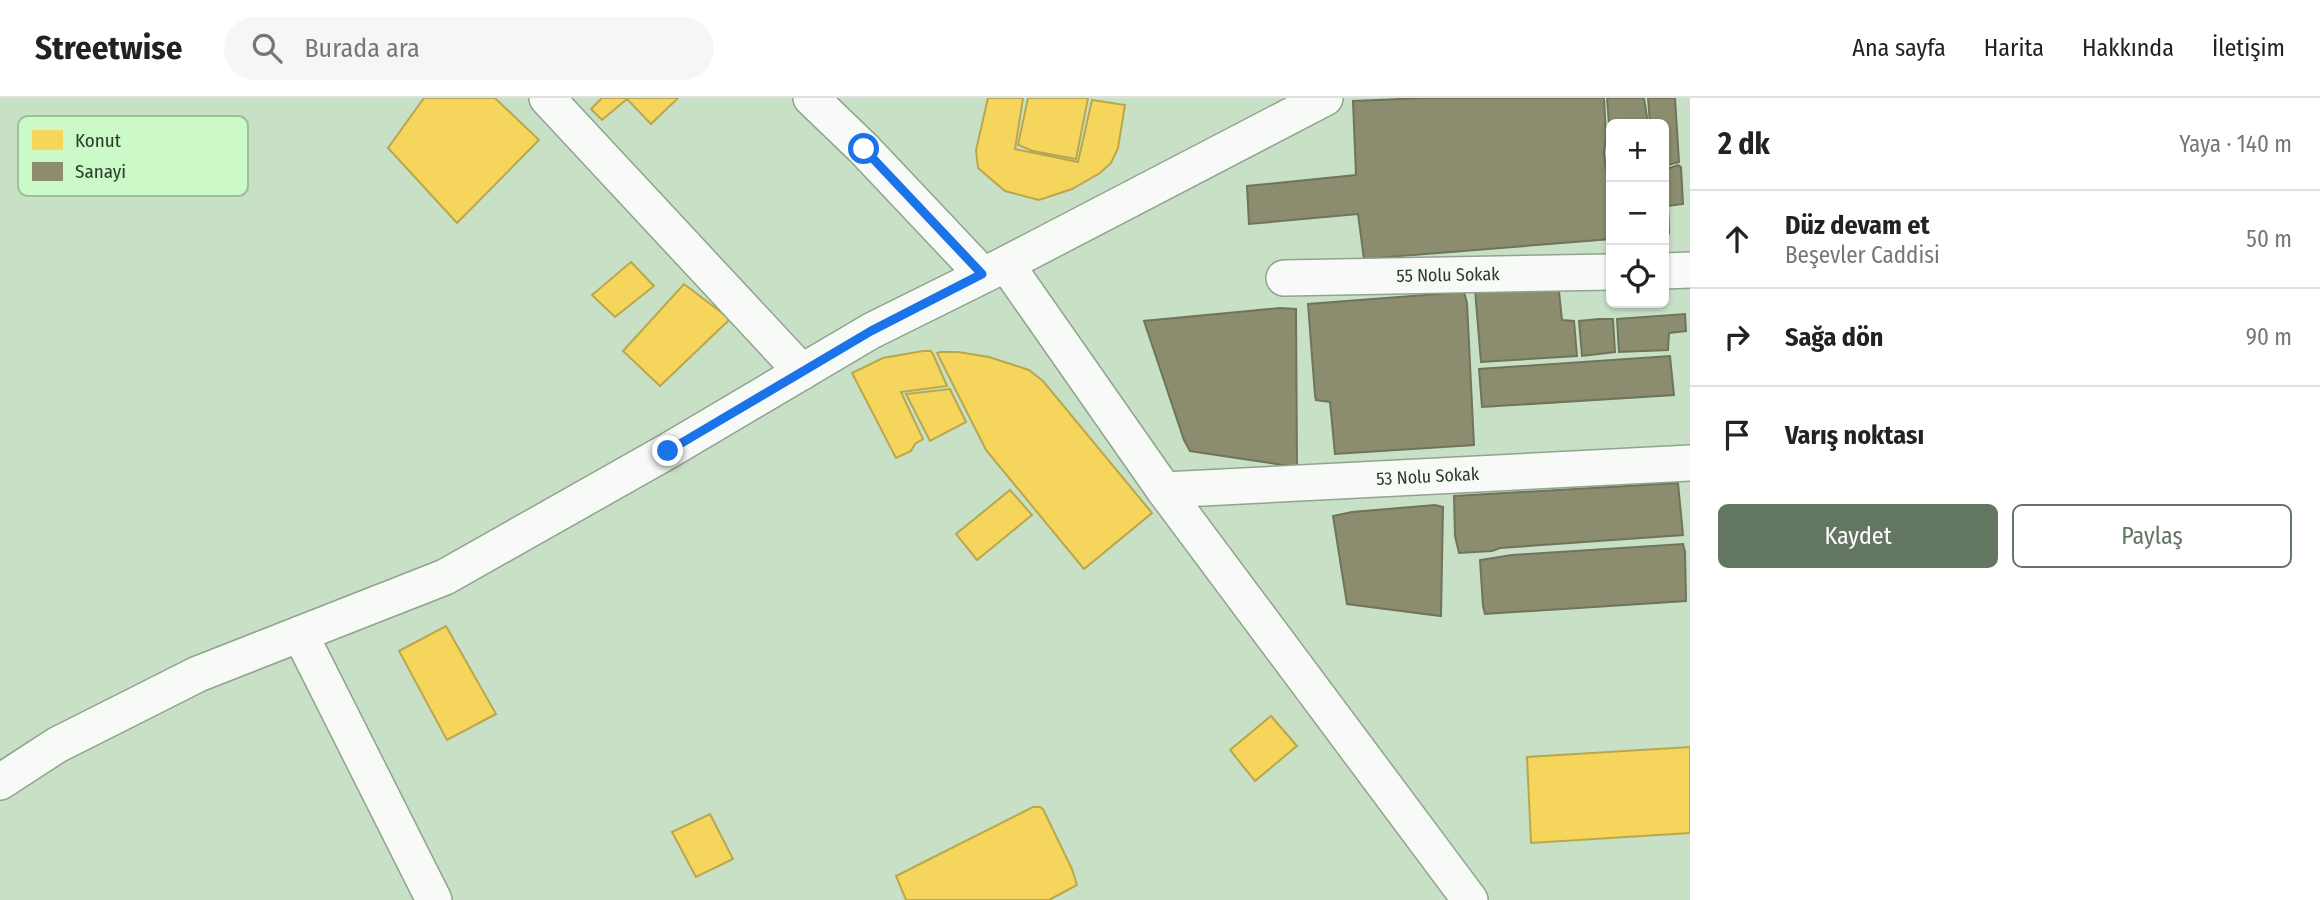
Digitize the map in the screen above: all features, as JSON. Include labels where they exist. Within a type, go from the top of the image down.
[{"type":"street","points":[[547,98],[802,372]]},
{"type":"street","points":[[811,98],[994,269],[1164,489],[1470,900]]},
{"type":"street","points":[[0,782],[57,745],[198,674],[445,577],[871,331],[1325,98]]},
{"type":"street","points":[[1669,271],[1690,270]]},
{"type":"street","name":"55 Nolu Sokak","points":[[1284,278],[1606,272]]},
{"type":"street","name":"53 Nolu Sokak","points":[[1164,489],[1690,463]]},
{"type":"street","points":[[300,634],[434,900]]},
{"type":"building: Konut","points":[[424,98],[495,98],[539,140],[457,223],[388,148]]},
{"type":"building: Konut","points":[[602,98],[678,98],[651,124],[627,99],[602,120],[591,109]]},
{"type":"building: Konut","points":[[988,98],[1023,98],[1015,149],[1078,162],[1092,100],[1125,105],[1118,148],[1111,163],[1100,173],[1072,189],[1039,200],[1005,191],[978,168],[976,150]]},
{"type":"building: Konut","points":[[1028,98],[1088,98],[1076,159],[1033,151],[1018,145]]},
{"type":"building: Konut","points":[[631,262],[654,286],[615,317],[592,295]]},
{"type":"building: Konut","points":[[684,284],[730,319],[660,386],[623,351]]},
{"type":"building: Konut","points":[[931,351],[947,386],[901,392],[923,439],[915,444],[911,451],[896,458],[852,373],[883,358]]},
{"type":"building: Konut","points":[[937,353],[989,357],[1029,370],[1043,381],[1152,513],[1084,569],[986,450]]},
{"type":"building: Konut","points":[[950,389],[966,422],[930,441],[906,394]]},
{"type":"building: Konut","points":[[1010,490],[1032,515],[977,560],[956,534]]},
{"type":"building: Konut","points":[[446,626],[496,714],[447,740],[399,651]]},
{"type":"building: Konut","points":[[1271,716],[1297,746],[1255,781],[1230,750]]},
{"type":"building: Konut","points":[[1690,747],[1690,833],[1531,843],[1527,757]]},
{"type":"building: Konut","points":[[1033,807],[1043,809],[1077,885],[1049,900],[906,900],[896,876]]},
{"type":"building: Konut","points":[[710,814],[733,859],[696,877],[672,832]]},
{"type":"building: Sanayi","points":[[1425,98],[1604,98],[1606,239],[1364,259],[1358,214],[1249,224],[1247,186],[1356,175],[1353,101]]},
{"type":"building: Sanayi","points":[[1607,98],[1644,98],[1647,119],[1609,119]]},
{"type":"building: Sanayi","points":[[1648,98],[1675,98],[1679,162],[1669,165],[1669,119],[1650,119]]},
{"type":"building: Sanayi","points":[[1678,165],[1681,167],[1683,204],[1669,206],[1669,168]]},
{"type":"building: Sanayi","points":[[1558,282],[1562,320],[1574,321],[1577,356],[1481,362],[1475,290]]},
{"type":"building: Sanayi","points":[[1464,292],[1467,303],[1474,445],[1335,454],[1330,402],[1316,400],[1315,395],[1308,304]]},
{"type":"building: Sanayi","points":[[1280,308],[1296,309],[1297,467],[1190,451],[1144,321]]},
{"type":"building: Sanayi","points":[[1685,314],[1686,331],[1669,333],[1668,350],[1619,352],[1617,319]]},
{"type":"building: Sanayi","points":[[1613,319],[1615,352],[1582,356],[1579,321]]},
{"type":"building: Sanayi","points":[[1670,356],[1674,395],[1482,407],[1479,369]]},
{"type":"building: Sanayi","points":[[1678,483],[1683,535],[1459,553],[1455,536],[1454,496]]},
{"type":"building: Sanayi","points":[[1435,505],[1443,507],[1441,616],[1347,604],[1333,516]]},
{"type":"building: Sanayi","points":[[1683,544],[1686,601],[1485,614],[1480,560],[1512,555]]},
{"type":"route","points":[[668,451],[871,331],[982,274],[864,149]]}]
